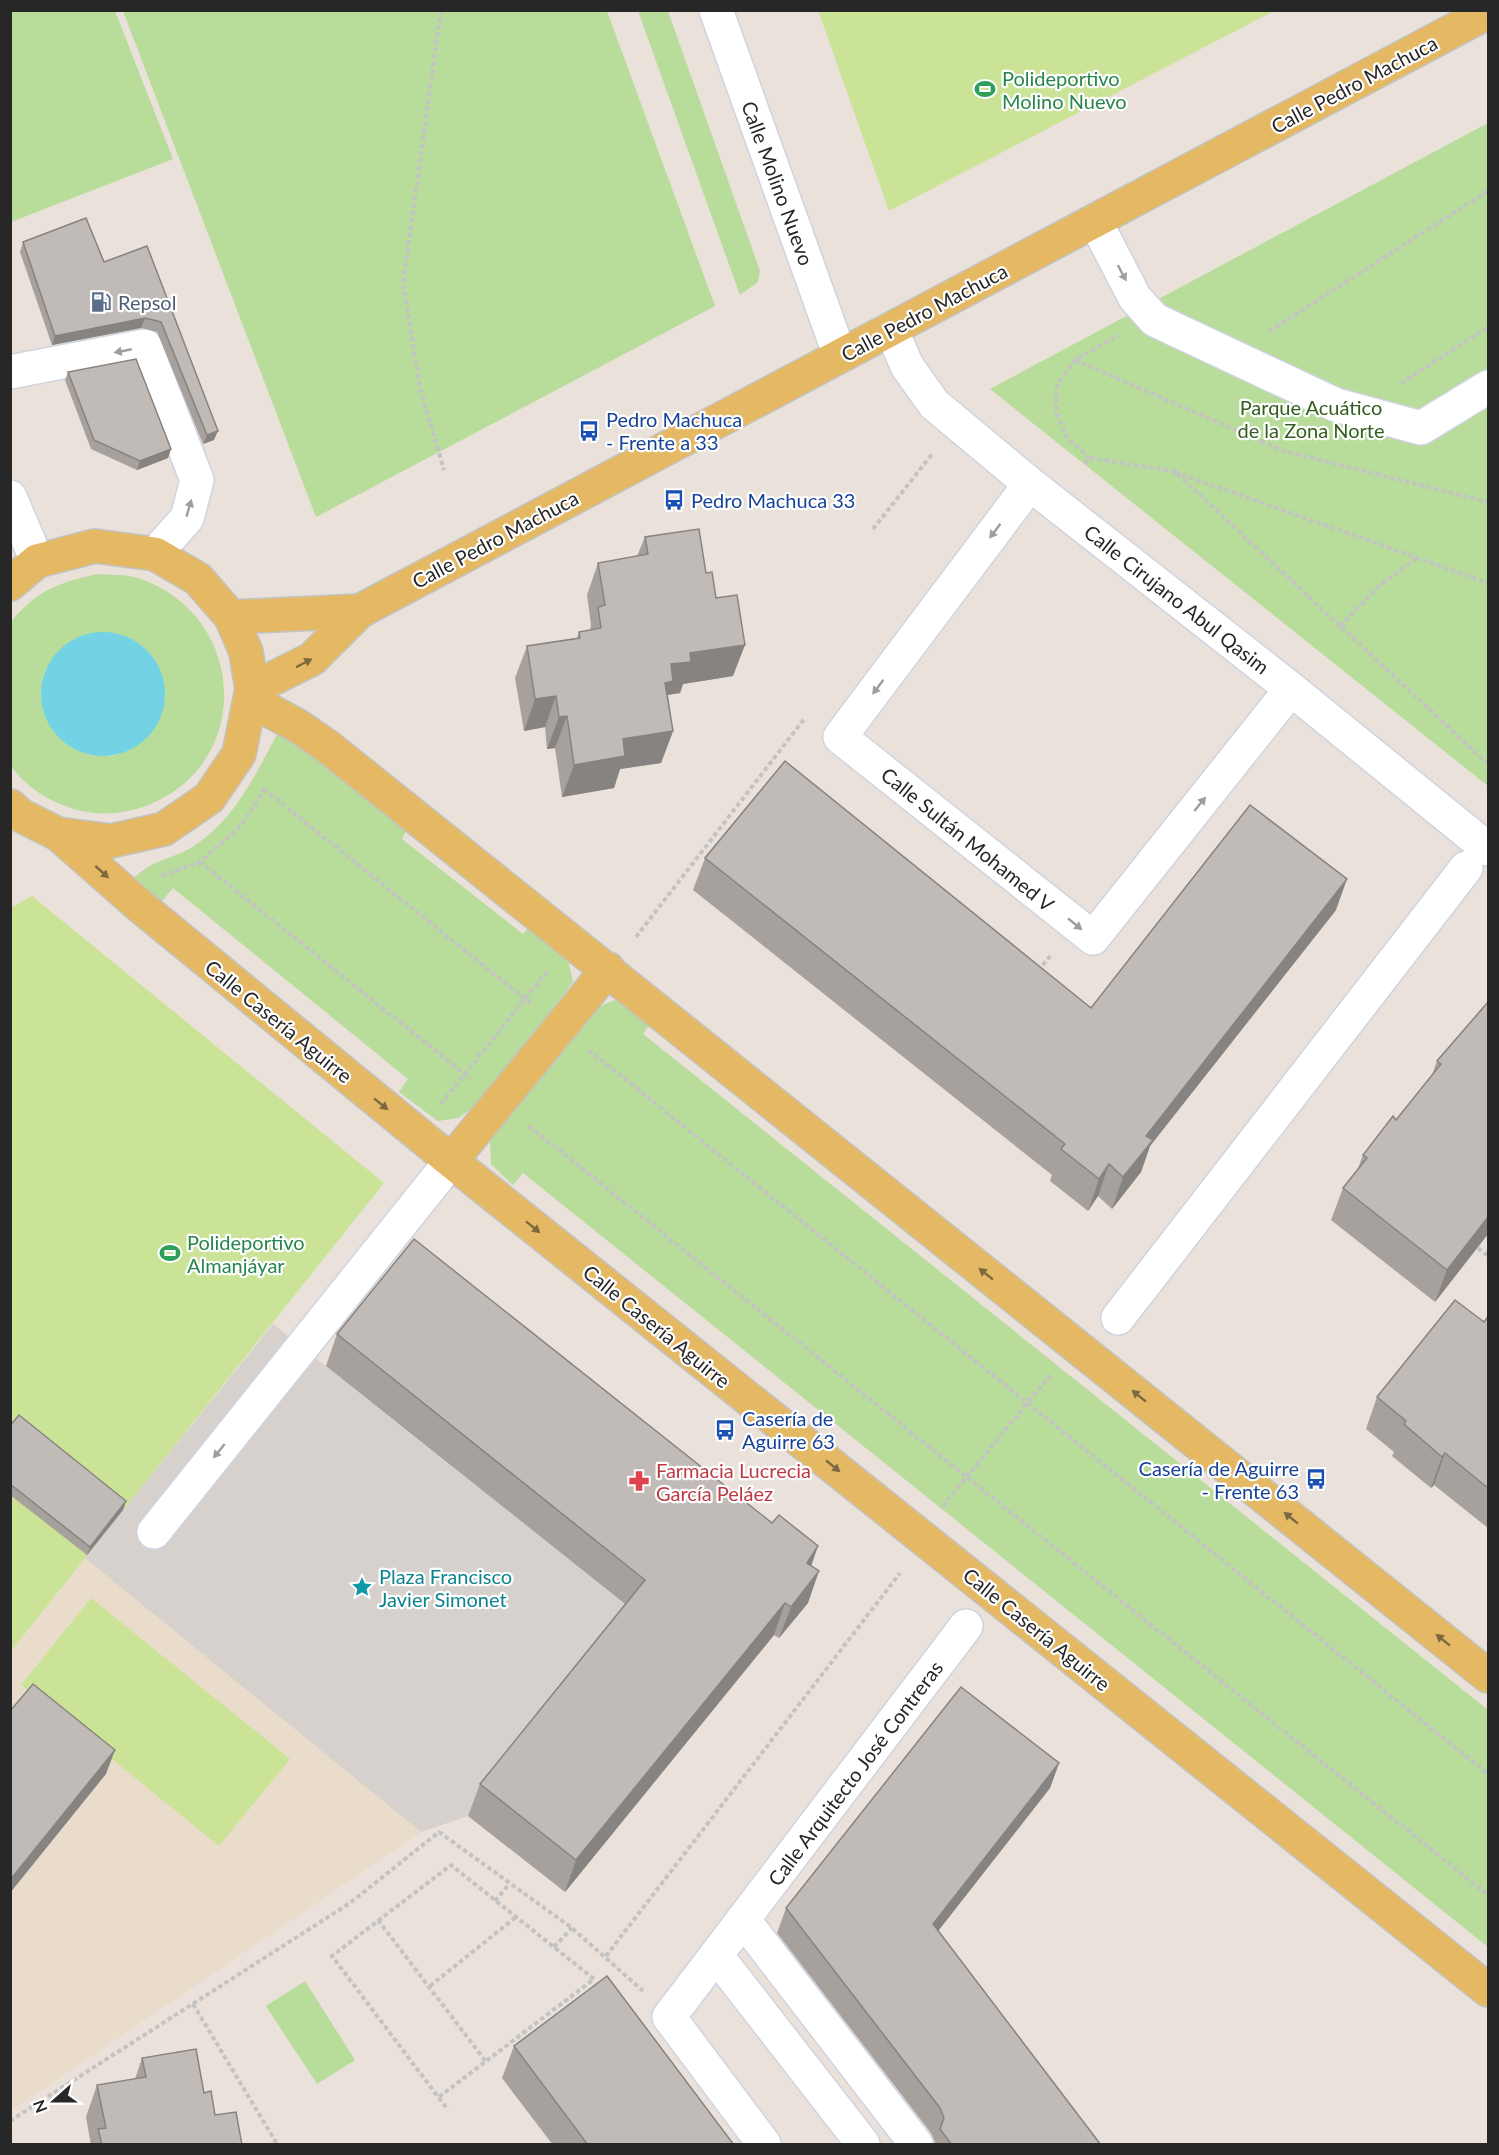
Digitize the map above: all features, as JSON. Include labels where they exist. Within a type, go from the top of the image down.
[{"type":"main road","name":"Calle Pedro Machuca","points":[[252,695],[312,659],[360,610],[1488,12]]},
{"type":"main road","points":[[10,584],[37,561],[95,546],[154,554],[198,579],[231,617],[246,652],[252,695],[239,754],[209,798],[164,829],[111,841],[58,834],[14,814]]},
{"type":"main road","name":"Calle Pedro Machuca","points":[[231,617],[360,610]]},
{"type":"main road","points":[[252,695],[327,746],[608,969],[1488,1676]]},
{"type":"main road","name":"Calle Casería Aguirre","points":[[58,834],[140,906],[451,1161],[1488,1990]]},
{"type":"main road","points":[[451,1161],[608,969]]},
{"type":"street","name":"Calle Molino Nuevo","points":[[716,10],[840,356]]},
{"type":"street","points":[[1095,221],[1135,298],[1155,320],[1345,409],[1421,428],[1488,387]]},
{"type":"street","name":"Calle Cirujano Abul Qasim","points":[[891,329],[907,366],[934,404],[1030,484],[1291,689],[1477,858]]},
{"type":"street","points":[[10,372],[145,346],[197,480],[187,518],[154,554]]},
{"type":"street","name":"Calle Sultán Mohamed V","points":[[1030,484],[840,737],[1093,938],[1291,689]]},
{"type":"street","points":[[10,497],[37,561]]},
{"type":"street","points":[[1118,1318],[1477,858]]},
{"type":"street","points":[[154,1532],[451,1161]]},
{"type":"street","name":"Calle Arquitecto José Contreras","points":[[669,2017],[966,1626]]},
{"type":"street","points":[[743,1919],[916,2145]]},
{"type":"street","points":[[716,1955],[862,2145]]},
{"type":"street","points":[[669,2017],[764,2145]]},
{"type":"path","points":[[441,10],[403,284],[420,388],[444,470]]},
{"type":"path","points":[[1267,332],[1488,191]]},
{"type":"path","points":[[1398,385],[1488,327]]},
{"type":"path","points":[[1128,329],[1075,360],[1057,385],[1056,411],[1065,436],[1090,458],[1174,471],[1488,583]]},
{"type":"path","points":[[1075,360],[1284,451],[1488,502]]},
{"type":"path","points":[[873,529],[934,452]]},
{"type":"path","points":[[1085,464],[1090,458]]},
{"type":"path","points":[[1174,471],[1488,764]]},
{"type":"path","points":[[1340,626],[1380,585],[1417,558]]},
{"type":"path","points":[[765,770],[774,777]]},
{"type":"path","points":[[264,789],[532,1005]]},
{"type":"path","points":[[200,862],[478,1086]]},
{"type":"path","points":[[636,937],[670,890]]},
{"type":"path","points":[[1032,980],[1051,956]]},
{"type":"path","points":[[439,1106],[552,965]]},
{"type":"path","points":[[583,1046],[1488,1774]]},
{"type":"path","points":[[524,1122],[1488,1895]]},
{"type":"path","points":[[1478,1248],[1488,1256]]},
{"type":"path","points":[[943,1506],[1058,1366]]},
{"type":"path","points":[[606,1956],[900,1573]]},
{"type":"path","points":[[10,2121],[350,1903],[439,1832],[572,1928],[606,1956],[669,2017]]},
{"type":"path","points":[[439,2097],[487,2063],[594,1979],[451,1865],[332,1956],[448,2110]]},
{"type":"path","points":[[495,1901],[509,1884]]},
{"type":"path","points":[[430,1986],[516,1917]]},
{"type":"path","points":[[378,1920],[487,2063]]},
{"type":"path","points":[[554,1947],[572,1928]]},
{"type":"path","points":[[193,2004],[277,2145]]},
{"type":"shaded area","name":"Plaza Francisco Javier Simonet","points":[[273,1324],[633,1611],[468,1816],[421,1832],[85,1558]]},
{"type":"shaded area","points":[[85,1558],[421,1832],[11,2111],[11,1651]]},
{"type":"green space","points":[[11,10],[115,11],[173,159],[11,222]]},
{"type":"green space","name":"Polideportivo Molino Nuevo","points":[[818,10],[1274,10],[1274,11],[889,211]]},
{"type":"green space","points":[[123,11],[607,11],[715,306],[316,517]]},
{"type":"green space","points":[[638,11],[668,11],[760,271],[758,282],[740,295]]},
{"type":"green space","name":"Parque Acuático de la Zona Norte","points":[[1488,123],[1488,786],[990,389]]},
{"type":"green space","points":[[97,574],[138,578],[174,596],[201,623],[217,655],[224,689],[221,724],[207,757],[183,785],[148,805],[121,812],[86,812],[58,803],[32,788],[11,766],[11,622],[39,595],[83,577]],"holes":[[[128,637],[144,647],[156,661],[132,749],[112,756],[90,755],[44,712],[41,691],[45,670]]]},
{"type":"green space","points":[[288,731],[408,828],[402,839],[523,934],[533,923],[567,955],[573,982],[481,1103],[458,1118],[438,1121],[399,1092],[408,1079],[173,888],[162,901],[134,878],[156,863],[194,846],[221,823],[242,796],[276,736]]},
{"type":"green space","name":"Polideportivo Almanjáyar","points":[[32,896],[384,1183],[11,1651],[10,908]]},
{"type":"green space","points":[[615,1000],[651,1023],[643,1034],[1488,1710],[1488,1947],[523,1173],[513,1185],[491,1164],[490,1136],[591,1010]]},
{"type":"green space","points":[[91,1598],[290,1759],[219,1846],[21,1685]]},
{"type":"green space","points":[[305,1981],[355,2060],[317,2084],[266,2006]]},
{"type":"water","points":[[103,632],[127,637],[147,650],[160,670],[165,694],[160,718],[147,738],[127,751],[103,756],[79,751],[59,738],[46,718],[41,694],[46,670],[59,650],[79,637]]},
{"type":"building","points":[[86,218],[104,262],[147,246],[218,431],[207,435],[161,322],[145,318],[55,336],[23,242]]},
{"type":"building","points":[[136,359],[171,449],[140,461],[94,440],[68,372]]},
{"type":"building","points":[[699,529],[706,573],[712,572],[716,598],[737,595],[745,645],[690,653],[691,662],[671,664],[673,681],[665,683],[673,731],[623,739],[625,756],[574,765],[567,716],[559,717],[556,696],[535,699],[527,646],[580,638],[579,632],[601,628],[598,607],[605,605],[598,563],[648,554],[645,537]]},
{"type":"building","points":[[785,761],[1091,1008],[1250,805],[1347,879],[1146,1136],[1153,1140],[1123,1177],[1109,1164],[1099,1179],[1061,1149],[1065,1144],[705,858]]},
{"type":"building","points":[[1488,1002],[1488,1217],[1447,1270],[1343,1188],[1367,1158],[1363,1155],[1393,1116],[1396,1120],[1441,1064],[1437,1061]]},
{"type":"building","points":[[414,1239],[772,1523],[779,1515],[818,1546],[807,1563],[819,1571],[791,1607],[785,1603],[576,1860],[480,1784],[645,1580],[337,1334]]},
{"type":"building","points":[[1455,1300],[1484,1322],[1488,1319],[1488,1488],[1445,1453],[1442,1457],[1404,1424],[1406,1421],[1377,1397]]},
{"type":"building","points":[[19,1415],[126,1501],[90,1547],[10,1484],[10,1426]]},
{"type":"building","points":[[33,1684],[115,1750],[10,1880],[10,1711]]},
{"type":"building","points":[[961,1687],[1059,1763],[933,1924],[1101,2145],[952,2145],[940,2129],[944,2118],[940,2108],[786,1908]]},
{"type":"building","points":[[607,1976],[734,2145],[588,2145],[514,2046]]},
{"type":"building","points":[[196,2049],[204,2093],[211,2091],[215,2115],[236,2112],[242,2145],[102,2145],[98,2129],[106,2128],[97,2085],[146,2077],[142,2058]]},
{"type":"place","name":"Polideportivo Molino Nuevo","points":[[985,89]]},
{"type":"place","name":"Repsol","points":[[101,302]]},
{"type":"place","name":"Pedro Machuca - Frente a 33","points":[[589,431]]},
{"type":"place","name":"Pedro Machuca 33","points":[[674,500]]},
{"type":"place","name":"Polideportivo Almanjáyar","points":[[170,1253]]},
{"type":"place","name":"Casería de Aguirre 63","points":[[725,1430]]},
{"type":"place","name":"Casería de Aguirre - Frente 63","points":[[1316,1479]]},
{"type":"place","name":"Farmacia Lucrecia García Peláez","points":[[639,1481]]},
{"type":"place","name":"Plaza Francisco Javier Simonet","points":[[362,1587]]}]
